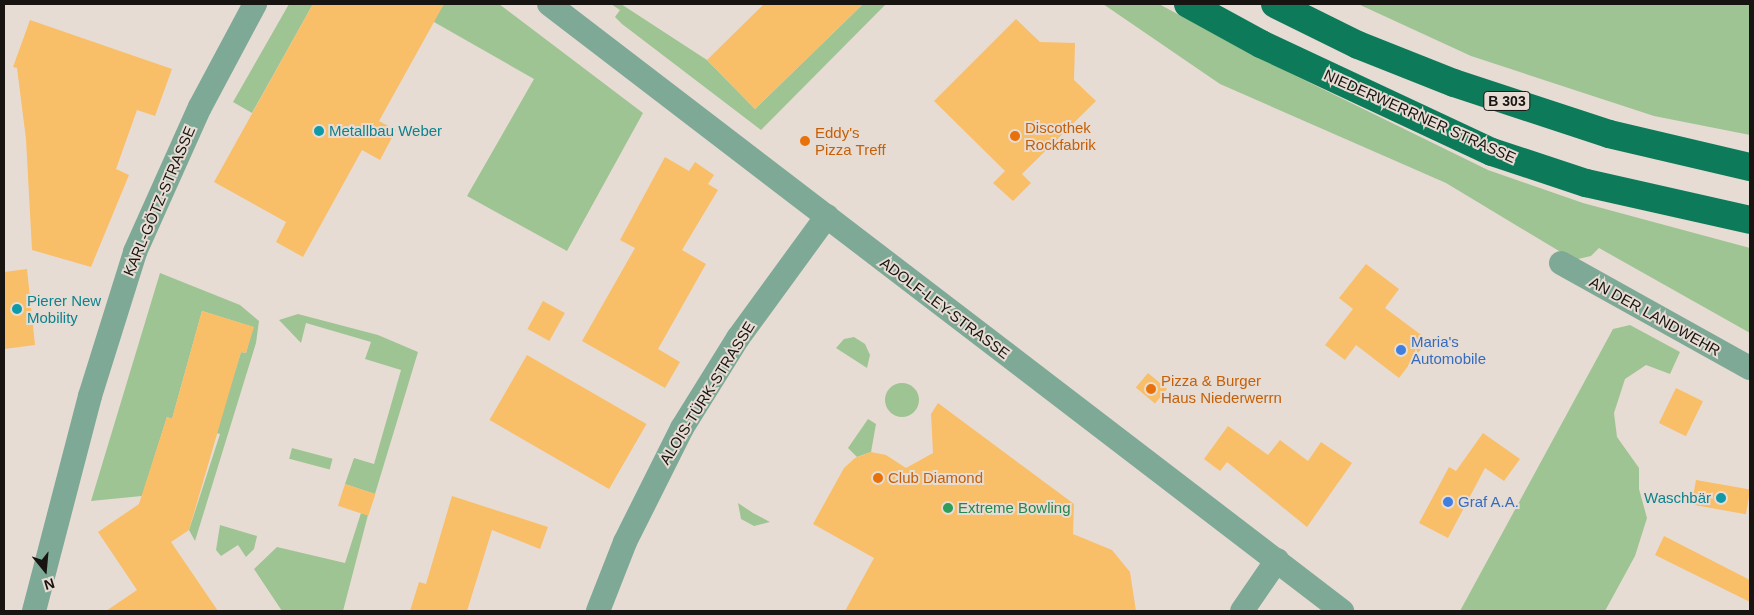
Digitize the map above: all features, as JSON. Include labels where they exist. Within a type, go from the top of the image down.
[{"type":"main road","name":"NIEDERWERRNER STRASSE","points":[[1188,4],[1261,44],[1492,152],[1586,183],[1750,220]]},
{"type":"main road","name":"B 303","points":[[1275,4],[1358,45],[1454,83],[1609,134],[1750,167]]},
{"type":"street","name":"KARL-GÖTZ-STRASSE","points":[[34,611],[90,396],[135,252],[200,107],[255,4]]},
{"type":"street","name":"ADOLF-LEY-STRASSE","points":[[549,4],[1342,611]]},
{"type":"street","name":"ALOIS-TÜRK-STRASSE","points":[[598,611],[625,542],[682,428],[738,338],[827,216]]},
{"type":"street","name":"AN DER LANDWEHR","points":[[1562,264],[1750,368]]},
{"type":"street","points":[[1242,611],[1276,560]]},
{"type":"green space","points":[[289,4],[313,4],[252,113],[233,102]]},
{"type":"green space","points":[[440,4],[499,4],[643,113],[567,251],[467,196],[534,79],[434,22]]},
{"type":"green space","points":[[611,4],[621,4],[707,60],[755,109],[863,4],[886,4],[761,130],[622,24],[615,17],[620,10]]},
{"type":"green space","points":[[1103,4],[1159,4],[1253,55],[1488,170],[1583,203],[1750,248],[1750,333],[1599,248],[1591,256],[1574,260],[1446,183],[1220,84]]},
{"type":"green space","points":[[1358,4],[1750,4],[1750,135],[1654,116],[1471,56]]},
{"type":"green space","points":[[160,273],[240,305],[259,321],[256,343],[195,541],[189,530],[220,434],[216,433],[241,352],[246,353],[253,327],[202,311],[172,419],[167,417],[142,496],[91,501]]},
{"type":"green space","points":[[298,314],[378,335],[418,352],[375,494],[345,484],[354,458],[374,464],[401,370],[365,359],[371,342],[306,323],[301,343],[279,320]]},
{"type":"green space","points":[[1630,325],[1680,352],[1670,374],[1646,365],[1625,379],[1614,413],[1617,437],[1639,468],[1639,489],[1647,518],[1635,556],[1605,611],[1460,611],[1613,329]]},
{"type":"green space","points":[[854,337],[865,344],[870,355],[867,368],[836,348],[844,339]]},
{"type":"green space","points":[[902,383],[914,388],[919,400],[914,412],[902,417],[890,412],[885,400],[890,388]]},
{"type":"green space","points":[[868,419],[876,424],[871,452],[857,457],[848,448]]},
{"type":"green space","points":[[292,448],[333,459],[330,469],[289,459]]},
{"type":"green space","points":[[738,503],[770,522],[754,526],[741,519]]},
{"type":"green space","points":[[361,513],[368,515],[343,611],[282,611],[254,569],[277,547],[345,563]]},
{"type":"green space","points":[[220,525],[257,536],[254,549],[246,557],[238,545],[221,556],[216,550]]},
{"type":"building","name":"Metallbau Weber","points":[[313,4],[444,4],[379,121],[396,130],[380,160],[362,150],[303,257],[276,242],[286,222],[214,182]]},
{"type":"building","points":[[764,4],[863,4],[755,109],[707,60]]},
{"type":"building","name":"Discothek Rockfabrik","points":[[1016,19],[1040,42],[1075,43],[1074,80],[1096,101],[1022,174],[1031,183],[1013,201],[993,183],[1005,171],[934,101]]},
{"type":"building","points":[[30,20],[172,69],[155,116],[137,110],[116,169],[129,175],[91,267],[32,250],[26,139],[17,68],[13,67]]},
{"type":"building","points":[[665,157],[689,171],[695,162],[714,175],[708,184],[718,190],[682,250],[706,264],[658,349],[680,362],[665,388],[582,341],[635,248],[620,240]]},
{"type":"building","points":[[1366,264],[1399,289],[1385,308],[1428,340],[1399,378],[1356,345],[1345,360],[1325,345],[1353,309],[1339,298]]},
{"type":"building","name":"Pierer New Mobility","points":[[27,269],[35,345],[4,349],[4,272]]},
{"type":"building","points":[[543,301],[565,313],[549,341],[527,329]]},
{"type":"building","points":[[202,311],[254,327],[246,353],[241,352],[189,530],[171,542],[218,611],[106,611],[137,590],[98,532],[139,504],[167,417],[172,419]]},
{"type":"building","points":[[527,355],[647,424],[609,489],[490,420]]},
{"type":"building","name":"Pizza & Burger Haus Niederwerrn","points":[[1148,373],[1167,389],[1155,404],[1136,388]]},
{"type":"building","points":[[1676,388],[1703,401],[1686,436],[1659,423]]},
{"type":"building","name":"Extreme Bowling","points":[[938,403],[1074,504],[1073,534],[1112,550],[1130,572],[1136,611],[845,611],[874,558],[813,524],[844,468],[855,458],[871,452],[886,455],[906,468],[933,453],[931,414]]},
{"type":"building","points":[[1228,426],[1268,455],[1280,440],[1308,461],[1321,442],[1352,463],[1307,527],[1227,462],[1220,471],[1204,459]]},
{"type":"building","points":[[1483,433],[1520,459],[1504,481],[1485,468],[1448,538],[1419,523],[1449,467],[1456,471]]},
{"type":"building","name":"Waschbär","points":[[1696,480],[1750,490],[1746,514],[1692,505]]},
{"type":"building","points":[[345,484],[375,494],[368,516],[338,506]]},
{"type":"building","points":[[452,496],[548,527],[540,549],[492,530],[467,611],[410,611],[419,582],[426,584]]},
{"type":"building","points":[[1664,536],[1750,580],[1750,602],[1655,555]]},
{"type":"place","name":"Metallbau Weber","points":[[319,131]]},
{"type":"place","name":"Discothek Rockfabrik","points":[[1015,136]]},
{"type":"place","name":"Eddy's Pizza Treff","points":[[805,141]]},
{"type":"place","name":"Pierer New Mobility","points":[[17,309]]},
{"type":"place","name":"Maria's Automobile","points":[[1401,350]]},
{"type":"place","name":"Pizza & Burger Haus Niederwerrn","points":[[1151,389]]},
{"type":"place","name":"Club Diamond","points":[[878,478]]},
{"type":"place","name":"Waschbär","points":[[1721,498]]},
{"type":"place","name":"Graf A.A.","points":[[1448,502]]},
{"type":"place","name":"Extreme Bowling","points":[[948,508]]}]
